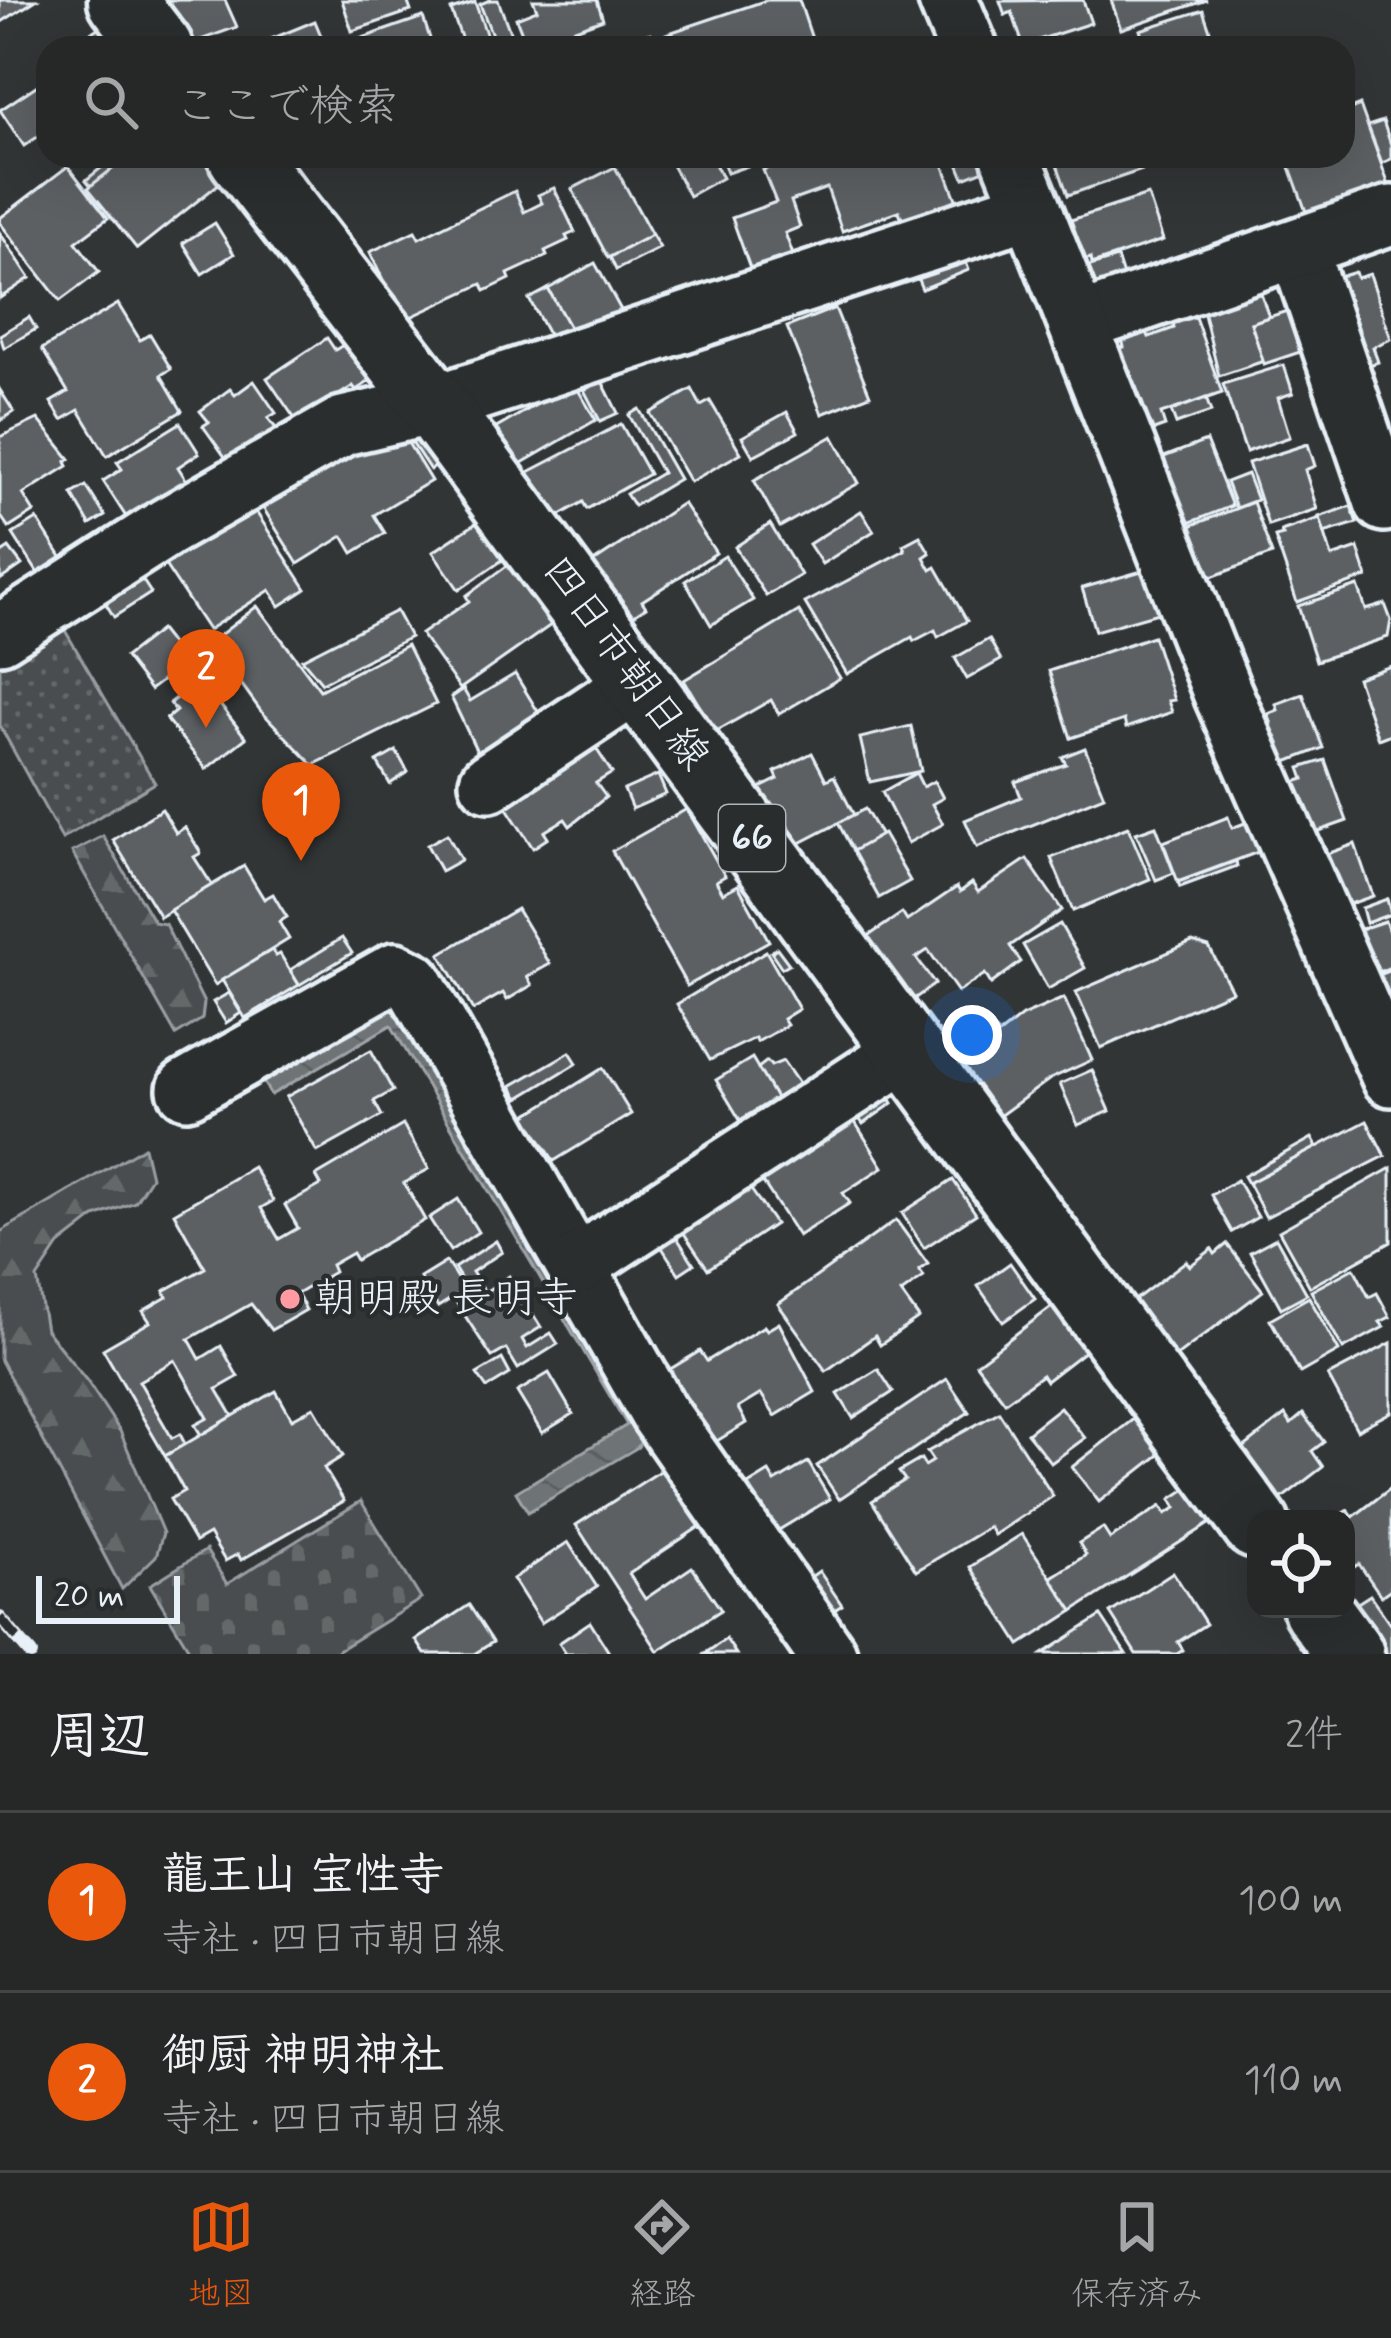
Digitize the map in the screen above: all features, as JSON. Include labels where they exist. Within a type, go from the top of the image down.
[{"type":"main road","points":[[122,0],[150,36]]},
{"type":"main road","name":"四日市朝日線","points":[[251,168],[434,405],[1247,1513]]},
{"type":"main road","points":[[1324,1618],[1350,1654]]},
{"type":"street","points":[[948,0],[963,36]]},
{"type":"street","points":[[0,634],[167,527],[343,426],[434,405],[1022,182],[1223,694],[1391,1076]]},
{"type":"street","points":[[1080,323],[1298,248],[1388,228]]},
{"type":"street","points":[[1298,248],[1384,502]]},
{"type":"street","points":[[490,782],[638,683]]},
{"type":"street","points":[[187,1089],[395,972],[413,981],[659,1413],[827,1654]]},
{"type":"street","points":[[577,1265],[908,1050]]},
{"type":"green space","points":[[60,622],[155,783],[62,839],[0,726],[0,659]]},
{"type":"green space","points":[[103,836],[154,922],[165,924],[204,1003],[202,1019],[176,1035],[72,852]]},
{"type":"green space","points":[[144,1147],[151,1177],[135,1202],[95,1217],[59,1245],[37,1278],[46,1330],[120,1431],[163,1533],[156,1556],[122,1589],[0,1359],[0,1232]]},
{"type":"green space","points":[[361,1501],[421,1599],[332,1654],[192,1654],[150,1585],[206,1550],[227,1584]]},
{"type":"water","points":[[391,995],[648,1427],[638,1447],[528,1512],[516,1492],[627,1425],[391,1025],[271,1095],[258,1074]]},
{"type":"building","points":[[0,0],[36,0],[0,23]]},
{"type":"building","points":[[152,0],[225,0],[237,27],[212,36],[177,36]]},
{"type":"building","points":[[342,0],[407,0],[411,11],[352,31]]},
{"type":"building","points":[[498,0],[512,36],[492,36],[480,4]]},
{"type":"building","points":[[533,0],[597,0],[603,19],[555,36],[523,36],[516,18],[537,10]]},
{"type":"building","points":[[767,0],[799,0],[811,36],[667,36]]},
{"type":"building","points":[[1083,0],[1091,23],[1051,36],[1020,36],[1012,12],[1005,15],[1000,1]]},
{"type":"building","points":[[1111,0],[1207,0],[1121,29]]},
{"type":"building","points":[[475,2],[487,36],[461,36],[451,10]]},
{"type":"building","points":[[1203,10],[1212,36],[1142,36],[1140,30]]},
{"type":"building","points":[[423,17],[429,36],[368,36]]},
{"type":"building","points":[[315,21],[321,36],[278,36]]},
{"type":"building","points":[[107,22],[116,36],[86,36]]},
{"type":"building","points":[[36,86],[36,138],[24,146],[0,110]]},
{"type":"building","points":[[1360,105],[1391,191],[1309,220],[1290,168],[1355,168],[1355,107]]},
{"type":"building","points":[[1383,121],[1391,159],[1382,163],[1368,126]]},
{"type":"building","points":[[70,168],[108,218],[76,242],[99,272],[60,301],[0,218]]},
{"type":"building","points":[[101,168],[114,168],[91,186],[86,180]]},
{"type":"building","points":[[114,168],[216,168],[225,179],[137,249],[88,188]]},
{"type":"building","points":[[616,168],[652,235],[608,258],[572,189]]},
{"type":"building","points":[[674,168],[717,168],[722,178],[689,196]]},
{"type":"building","points":[[944,168],[959,207],[904,226],[899,211],[842,231],[827,188],[791,201],[800,227],[785,233],[796,263],[754,279],[732,218],[776,202],[763,170]]},
{"type":"building","points":[[960,168],[989,168],[964,178]]},
{"type":"building","points":[[1058,168],[1142,170],[1068,195]]},
{"type":"building","points":[[554,188],[575,232],[566,236],[568,240],[508,274],[510,279],[485,291],[482,284],[402,321],[370,252],[415,231],[419,238],[515,191],[524,212],[542,203],[538,195]]},
{"type":"building","points":[[1148,195],[1163,240],[1092,264],[1091,258],[1084,260],[1071,220]]},
{"type":"building","points":[[215,223],[234,254],[202,274],[183,243]]},
{"type":"building","points":[[0,233],[30,278],[0,298]]},
{"type":"building","points":[[652,235],[660,248],[616,270],[610,257]]},
{"type":"building","points":[[963,255],[969,270],[922,289],[916,275]]},
{"type":"building","points":[[1117,258],[1126,285],[1088,296],[1080,269]]},
{"type":"building","points":[[595,263],[622,312],[576,339],[548,289]]},
{"type":"building","points":[[1355,272],[1357,278],[1370,274],[1391,339],[1373,347],[1378,362],[1358,369],[1329,280]]},
{"type":"building","points":[[1259,288],[1269,317],[1251,323],[1264,361],[1219,376],[1202,306]]},
{"type":"building","points":[[548,289],[576,339],[556,349],[529,299]]},
{"type":"building","points":[[1190,303],[1222,393],[1161,414],[1165,426],[1134,437],[1104,354],[1124,347],[1122,339],[1146,330],[1149,337],[1174,328],[1168,311]]},
{"type":"building","points":[[118,304],[140,340],[150,334],[171,369],[161,375],[182,411],[107,456],[79,410],[62,420],[51,402],[68,392],[42,349]]},
{"type":"building","points":[[835,308],[870,395],[822,414],[787,327]]},
{"type":"building","points":[[1287,311],[1300,352],[1264,364],[1251,323]]},
{"type":"building","points":[[29,317],[36,329],[4,348],[0,335]]},
{"type":"building","points":[[327,338],[335,350],[353,339],[378,376],[356,390],[353,386],[297,422],[267,378]]},
{"type":"building","points":[[1284,365],[1293,393],[1278,398],[1290,437],[1246,452],[1223,384]]},
{"type":"building","points":[[254,381],[276,413],[268,418],[278,431],[246,458],[241,451],[228,461],[203,426],[209,422],[200,411],[230,389],[235,395]]},
{"type":"building","points":[[602,381],[618,413],[600,421],[584,390]]},
{"type":"building","points":[[577,388],[596,420],[515,467],[493,430],[560,391],[563,396]]},
{"type":"building","points":[[692,389],[701,406],[710,401],[741,453],[690,482],[650,413]]},
{"type":"building","points":[[0,390],[14,412],[0,421]]},
{"type":"building","points":[[1206,398],[1211,412],[1176,424],[1171,411]]},
{"type":"building","points":[[639,409],[679,479],[634,506],[626,494],[662,473],[629,415]]},
{"type":"building","points":[[787,412],[798,432],[753,456],[742,437]]},
{"type":"building","points":[[38,419],[70,459],[68,466],[23,494],[34,512],[9,528],[0,515],[0,437]]},
{"type":"building","points":[[415,420],[444,462],[430,470],[403,429]]},
{"type":"building","points":[[180,423],[199,453],[178,467],[190,486],[130,523],[103,481],[122,469],[117,462]]},
{"type":"building","points":[[621,424],[649,474],[587,509],[583,502],[545,524],[519,477]]},
{"type":"building","points":[[399,428],[431,481],[374,515],[385,533],[353,553],[343,536],[298,564],[255,495],[336,446],[345,461]]},
{"type":"building","points":[[833,436],[859,483],[780,527],[754,480]]},
{"type":"building","points":[[1206,441],[1232,506],[1173,529],[1148,463]]},
{"type":"building","points":[[1308,444],[1315,466],[1305,470],[1317,509],[1268,525],[1248,463]]},
{"type":"building","points":[[1247,474],[1257,500],[1236,508],[1226,482]]},
{"type":"building","points":[[86,486],[105,516],[90,525],[72,494]]},
{"type":"building","points":[[249,501],[306,589],[280,606],[270,590],[208,630],[161,559]]},
{"type":"building","points":[[1253,502],[1272,554],[1193,584],[1174,532]]},
{"type":"building","points":[[683,503],[716,553],[642,601],[646,607],[628,619],[592,563]]},
{"type":"building","points":[[1351,506],[1357,523],[1324,533],[1319,517]]},
{"type":"building","points":[[861,511],[874,531],[822,564],[809,544]]},
{"type":"building","points":[[1320,518],[1332,557],[1358,548],[1367,577],[1297,602],[1275,537]]},
{"type":"building","points":[[37,519],[70,571],[46,586],[13,534]]},
{"type":"building","points":[[478,522],[504,559],[459,590],[433,552]]},
{"type":"building","points":[[770,524],[801,575],[766,596],[735,547]]},
{"type":"building","points":[[920,536],[930,553],[924,557],[931,570],[936,567],[967,621],[938,637],[935,630],[914,641],[912,637],[847,674],[805,603],[905,550],[903,545]]},
{"type":"building","points":[[9,548],[22,565],[0,580],[0,554]]},
{"type":"building","points":[[725,556],[753,600],[711,625],[685,581]]},
{"type":"building","points":[[508,565],[551,625],[460,689],[421,634],[469,601],[466,596]]},
{"type":"building","points":[[134,567],[151,593],[114,617],[98,591]]},
{"type":"building","points":[[1145,570],[1158,613],[1095,631],[1082,588]]},
{"type":"building","points":[[1358,586],[1366,610],[1385,604],[1391,620],[1388,637],[1316,661],[1298,606]]},
{"type":"building","points":[[257,606],[320,690],[407,645],[436,704],[313,765],[260,710],[211,642]]},
{"type":"building","points":[[396,611],[410,637],[322,683],[302,659]]},
{"type":"building","points":[[799,611],[840,678],[779,714],[771,700],[715,732],[684,680]]},
{"type":"building","points":[[160,630],[186,663],[150,690],[125,657]]},
{"type":"building","points":[[1153,636],[1174,700],[1168,701],[1172,712],[1126,728],[1124,720],[1071,738],[1049,671]]},
{"type":"building","points":[[989,639],[1001,660],[967,679],[955,658]]},
{"type":"building","points":[[1391,666],[1391,734],[1378,739],[1357,678]]},
{"type":"building","points":[[515,674],[545,723],[482,762],[451,697],[463,689],[470,701]]},
{"type":"building","points":[[194,684],[200,692],[206,687],[246,738],[206,769],[166,719],[176,711],[170,703]]},
{"type":"building","points":[[1303,694],[1323,748],[1279,765],[1262,726],[1271,722],[1268,714],[1278,710],[1276,704]]},
{"type":"building","points":[[911,726],[921,771],[870,782],[860,738]]},
{"type":"building","points":[[586,733],[612,773],[596,783],[606,797],[570,826],[565,819],[544,832],[548,838],[533,848],[499,796]]},
{"type":"building","points":[[1085,748],[1104,796],[977,847],[965,820],[1021,797],[1015,782],[1066,764],[1062,757]]},
{"type":"building","points":[[396,751],[408,772],[390,784],[377,762]]},
{"type":"building","points":[[812,753],[826,780],[834,776],[854,815],[777,855],[746,795],[778,779],[775,772]]},
{"type":"building","points":[[1325,760],[1347,821],[1302,837],[1284,786],[1304,779],[1300,768]]},
{"type":"building","points":[[916,773],[923,787],[934,781],[943,798],[932,804],[943,824],[908,843],[882,792]]},
{"type":"building","points":[[658,775],[666,794],[632,809],[624,790]]},
{"type":"building","points":[[162,809],[176,833],[185,827],[201,853],[194,857],[212,885],[160,917],[113,840]]},
{"type":"building","points":[[687,809],[725,876],[716,881],[723,893],[738,885],[769,941],[687,986],[612,851]]},
{"type":"building","points":[[865,809],[881,836],[853,851],[838,823]]},
{"type":"building","points":[[1228,817],[1232,828],[1250,821],[1261,851],[1178,882],[1163,842]]},
{"type":"building","points":[[1156,826],[1174,873],[1156,880],[1136,833]]},
{"type":"building","points":[[1128,827],[1150,879],[1073,911],[1051,858]]},
{"type":"building","points":[[447,834],[461,860],[441,871],[427,845]]},
{"type":"building","points":[[883,834],[910,881],[879,898],[853,851]]},
{"type":"building","points":[[1355,844],[1373,896],[1327,912],[1304,862]]},
{"type":"building","points":[[1027,859],[1062,910],[1010,946],[1021,962],[991,984],[985,974],[958,992],[928,950],[916,958],[935,984],[896,1012],[851,948],[902,913],[907,921],[957,887],[960,892],[972,883],[978,892]]},
{"type":"building","points":[[1236,861],[1237,866],[1180,887],[1178,882]]},
{"type":"building","points":[[244,866],[264,899],[273,894],[287,917],[279,922],[289,939],[215,985],[170,910]]},
{"type":"building","points":[[1387,899],[1391,914],[1366,923],[1362,908]]},
{"type":"building","points":[[517,909],[550,964],[527,977],[532,985],[507,1000],[503,993],[473,1010],[440,954]]},
{"type":"building","points":[[1385,921],[1391,938],[1391,967],[1374,974],[1346,934]]},
{"type":"building","points":[[1060,924],[1085,968],[1048,989],[1023,945]]},
{"type":"building","points":[[342,938],[352,953],[299,985],[290,970]]},
{"type":"building","points":[[1192,942],[1209,947],[1232,991],[1101,1048],[1076,992]]},
{"type":"building","points":[[777,948],[789,964],[782,968],[771,952]]},
{"type":"building","points":[[272,950],[280,954],[299,985],[245,1018],[222,980]]},
{"type":"building","points":[[766,951],[799,1009],[783,1019],[787,1025],[710,1060],[677,1004]]},
{"type":"building","points":[[1391,970],[1391,1047],[1370,978]]},
{"type":"building","points":[[229,993],[241,1013],[226,1023],[213,1002]]},
{"type":"building","points":[[1064,998],[1092,1060],[1050,1079],[983,1128],[933,1061],[987,1020],[998,1035],[1022,1016]]},
{"type":"building","points":[[371,1050],[393,1091],[374,1101],[382,1116],[317,1152],[286,1097]]},
{"type":"building","points":[[570,1052],[577,1063],[519,1098],[511,1086]]},
{"type":"building","points":[[752,1058],[776,1098],[740,1120],[716,1080]]},
{"type":"building","points":[[767,1061],[771,1066],[783,1061],[799,1084],[776,1098],[758,1068]]},
{"type":"building","points":[[603,1068],[631,1114],[554,1161],[525,1116]]},
{"type":"building","points":[[1092,1070],[1110,1111],[1078,1125],[1060,1084]]},
{"type":"building","points":[[884,1088],[893,1103],[863,1124],[853,1110]]},
{"type":"building","points":[[850,1114],[883,1167],[843,1193],[850,1203],[798,1236],[757,1173]]},
{"type":"building","points":[[1367,1121],[1385,1156],[1266,1217],[1248,1183]]},
{"type":"building","points":[[403,1125],[429,1169],[404,1183],[425,1220],[356,1260],[352,1253],[331,1265],[334,1272],[297,1294],[306,1310],[271,1330],[251,1304],[189,1339],[200,1359],[221,1346],[238,1377],[217,1389],[233,1416],[201,1435],[195,1425],[208,1418],[175,1360],[139,1381],[172,1438],[180,1434],[185,1444],[165,1456],[103,1349],[150,1322],[143,1311],[167,1297],[164,1291],[205,1268],[174,1213],[253,1167],[273,1201],[261,1208],[279,1239],[298,1228],[285,1205],[321,1185],[316,1176]]},
{"type":"building","points":[[1312,1138],[1317,1147],[1248,1183],[1244,1176]]},
{"type":"building","points":[[1391,1168],[1391,1242],[1310,1287],[1279,1231]]},
{"type":"building","points":[[743,1178],[775,1224],[708,1269],[677,1223]]},
{"type":"building","points":[[953,1180],[976,1214],[924,1248],[902,1213]]},
{"type":"building","points":[[1237,1180],[1258,1217],[1232,1232],[1211,1195]]},
{"type":"building","points":[[458,1199],[478,1232],[450,1251],[429,1218]]},
{"type":"building","points":[[896,1220],[928,1264],[919,1270],[924,1277],[901,1293],[919,1318],[880,1345],[875,1336],[826,1371],[778,1304]]},
{"type":"building","points":[[674,1233],[694,1264],[679,1274],[659,1243]]},
{"type":"building","points":[[1276,1238],[1307,1294],[1281,1308],[1250,1252]]},
{"type":"building","points":[[496,1241],[502,1252],[472,1272],[485,1292],[509,1276],[541,1327],[522,1339],[527,1348],[551,1333],[558,1344],[518,1369],[506,1349],[492,1357],[454,1299],[468,1291],[454,1268]]},
{"type":"building","points":[[1227,1244],[1263,1291],[1166,1364],[1124,1308],[1186,1261],[1190,1266]]},
{"type":"building","points":[[446,1262],[465,1290],[438,1307],[420,1278]]},
{"type":"building","points":[[1010,1263],[1035,1299],[1003,1322],[978,1286]]},
{"type":"building","points":[[1354,1268],[1369,1297],[1377,1293],[1390,1317],[1380,1322],[1384,1327],[1343,1349],[1311,1291]]},
{"type":"building","points":[[1309,1297],[1339,1351],[1300,1373],[1270,1319]]},
{"type":"building","points":[[1053,1306],[1085,1351],[1046,1381],[1042,1375],[1005,1402],[976,1364]]},
{"type":"building","points":[[779,1323],[815,1392],[775,1416],[761,1394],[738,1408],[746,1423],[712,1444],[667,1371],[700,1351],[707,1361],[764,1326],[767,1330]]},
{"type":"building","points":[[1391,1343],[1391,1412],[1357,1430],[1328,1376]]},
{"type":"building","points":[[502,1359],[510,1374],[487,1388],[477,1374]]},
{"type":"building","points":[[878,1369],[893,1392],[853,1418],[838,1394]]},
{"type":"building","points":[[549,1373],[573,1414],[542,1433],[517,1392]]},
{"type":"building","points":[[947,1379],[969,1412],[839,1499],[817,1466]]},
{"type":"building","points":[[276,1391],[292,1419],[314,1407],[343,1456],[324,1468],[344,1501],[241,1560],[238,1554],[225,1561],[209,1534],[195,1542],[170,1499],[184,1491],[165,1456]]},
{"type":"building","points":[[1060,1407],[1085,1438],[1051,1463],[1027,1433]]},
{"type":"building","points":[[999,1412],[1053,1496],[994,1535],[989,1527],[916,1571],[872,1501],[905,1480],[899,1472],[921,1459],[925,1466],[933,1461],[927,1452]]},
{"type":"building","points":[[1303,1414],[1324,1442],[1312,1451],[1323,1467],[1272,1506],[1233,1456],[1285,1415],[1291,1424]]},
{"type":"building","points":[[1136,1417],[1163,1452],[1099,1502],[1072,1467]]},
{"type":"building","points":[[808,1462],[830,1499],[764,1539],[735,1493],[769,1472],[775,1482]]},
{"type":"building","points":[[671,1464],[708,1521],[629,1574],[645,1599],[692,1567],[721,1610],[658,1651],[576,1525]]},
{"type":"building","points":[[1192,1485],[1215,1520],[1073,1611],[1050,1578],[1086,1555],[1079,1543],[1103,1528],[1110,1539],[1161,1506],[1166,1514],[1176,1508],[1171,1499]]},
{"type":"building","points":[[1391,1488],[1391,1589],[1381,1596],[1359,1564],[1355,1566],[1355,1515]]},
{"type":"building","points":[[1022,1534],[1073,1611],[1020,1645],[970,1567]]},
{"type":"building","points":[[568,1542],[597,1587],[541,1623],[513,1579]]},
{"type":"building","points":[[819,1571],[842,1605],[821,1619],[798,1586]]},
{"type":"building","points":[[1173,1572],[1206,1624],[1178,1642],[1183,1650],[1177,1654],[1136,1654],[1110,1613]]},
{"type":"building","points":[[1370,1595],[1391,1625],[1391,1654],[1386,1654],[1355,1605]]},
{"type":"building","points":[[469,1605],[493,1642],[474,1654],[425,1654],[416,1640]]},
{"type":"building","points":[[1101,1616],[1126,1654],[1043,1654]]},
{"type":"building","points":[[590,1622],[610,1654],[566,1654],[559,1643]]},
{"type":"building","points":[[726,1639],[736,1654],[704,1654]]},
{"type":"railway","points":[[0,1618],[31,1654]]},
{"type":"place","name":"御厨 神明神社","points":[[206,728]]},
{"type":"place","name":"龍王山 宝性寺","points":[[301,861]]},
{"type":"place","name":"朝明殿 長明寺","points":[[290,1299]]}]
